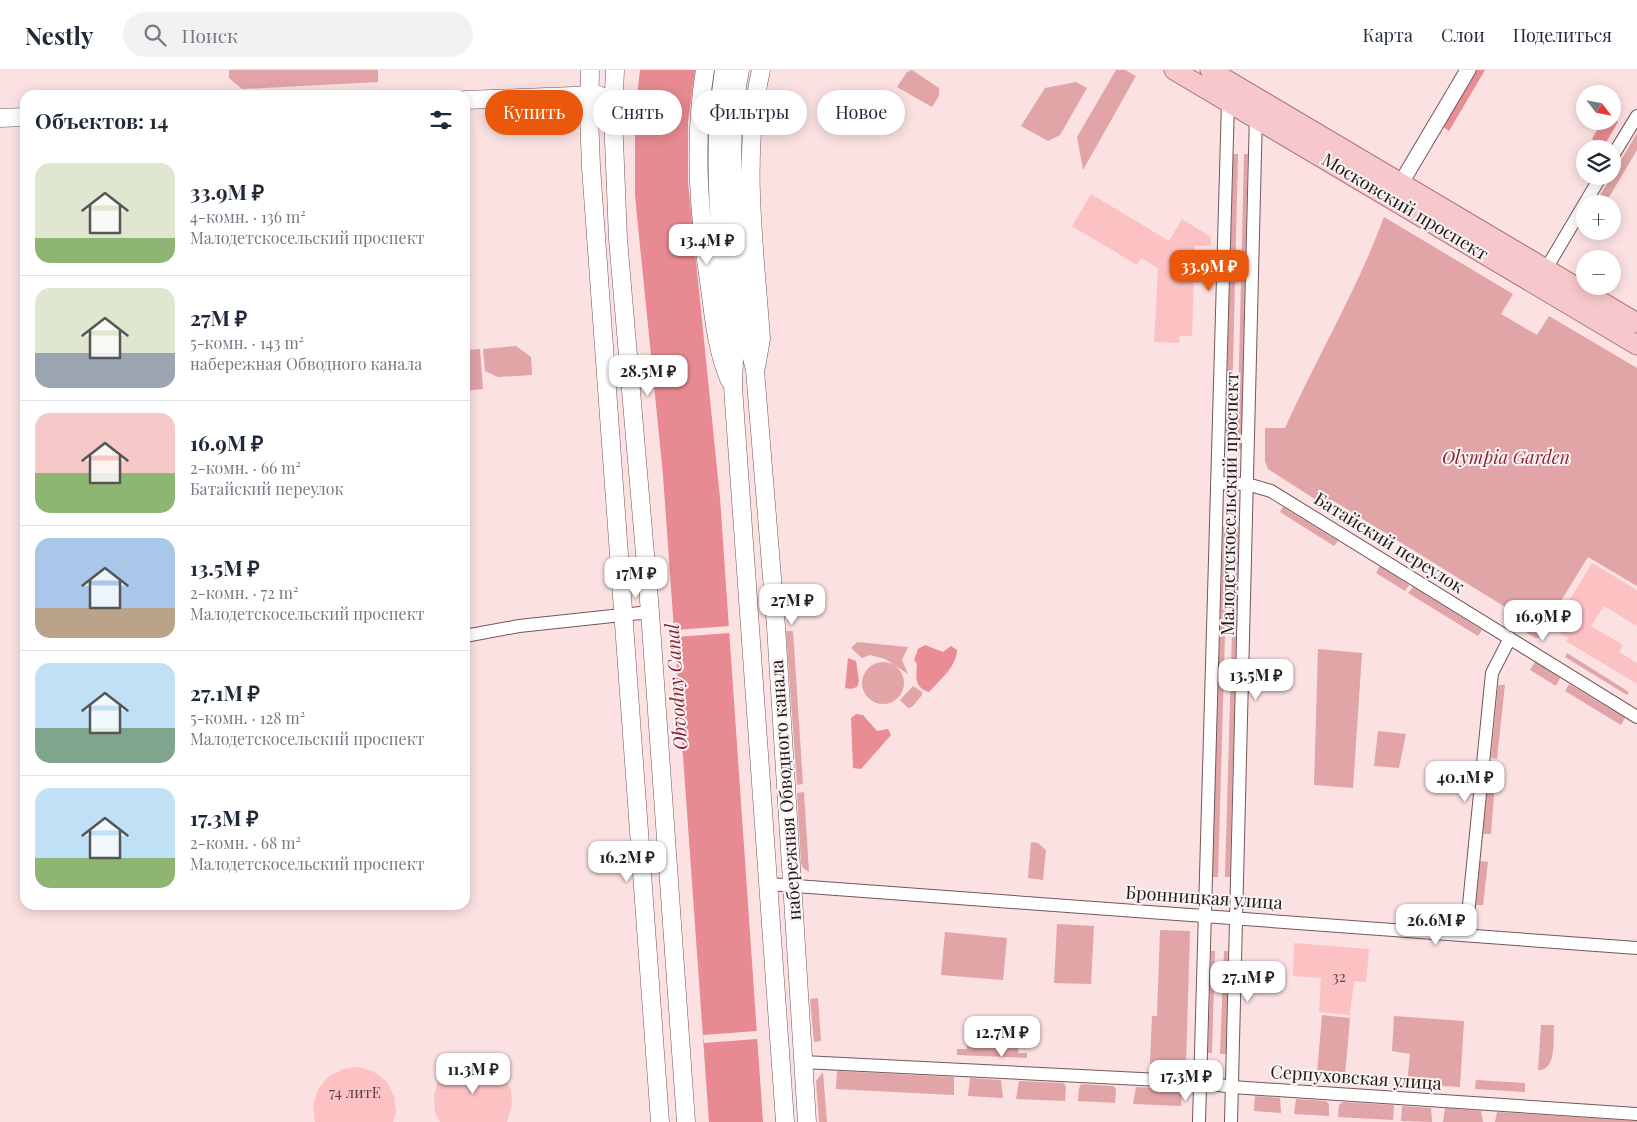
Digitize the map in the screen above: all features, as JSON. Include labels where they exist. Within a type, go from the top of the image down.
[{"type":"main road","points":[[590,70],[588,95],[591,167],[660,1122]]},
{"type":"main road","points":[[613,90],[615,70]]},
{"type":"main road","points":[[705,70],[698,142],[702,223],[721,359],[733,387]]},
{"type":"main road","name":"набережная Обводного канала","points":[[724,70],[716,153],[723,260],[734,359],[733,387],[785,1122]]},
{"type":"main road","name":"набережная Обводного канала","points":[[740,70],[732,128],[733,182],[747,340],[755,370],[774,593],[807,1122]]},
{"type":"main road","points":[[755,370],[761,339],[750,156],[761,70]]},
{"type":"main road","name":"Московский проспект","points":[[1174,70],[1637,344]]},
{"type":"main road","name":"Московский проспект","points":[[1210,70],[1637,323]]},
{"type":"main road","points":[[470,100],[593,95]]},
{"type":"main road","points":[[0,118],[20,117]]},
{"type":"main road","points":[[614,135],[618,239],[650,612],[686,1122]]},
{"type":"street","points":[[1401,183],[1468,70]]},
{"type":"street","name":"Малодетскосельский проспект","points":[[1231,1122],[1257,98]]},
{"type":"street","name":"Малодетскосельский проспект","points":[[1199,1122],[1228,102]]},
{"type":"street","points":[[1621,142],[1637,116]]},
{"type":"street","points":[[1546,269],[1596,185]]},
{"type":"street","name":"Батайский переулок","points":[[1217,483],[1248,484],[1271,491],[1637,716]]},
{"type":"street","points":[[470,635],[519,626],[650,612]]},
{"type":"street","points":[[1466,935],[1492,674],[1510,638]]},
{"type":"street","name":"Бронницкая улица","points":[[769,884],[1637,948]]},
{"type":"street","name":"Серпуховская улица","points":[[803,1062],[1200,1082],[1232,1087],[1637,1114]]},
{"type":"green space","points":[[229,70],[378,70],[378,82],[242,89],[229,78]]},
{"type":"green space","points":[[912,70],[939,88],[939,96],[932,107],[897,87],[907,72]]},
{"type":"green space","points":[[1116,70],[1125,70],[1136,76],[1083,170],[1077,137]]},
{"type":"green space","points":[[1076,82],[1087,88],[1060,135],[1048,141],[1021,126],[1045,88]]},
{"type":"green space","points":[[1637,133],[1637,150],[1621,177],[1621,160]]},
{"type":"green space","points":[[1233,154],[1238,154],[1231,449],[1225,449]]},
{"type":"green space","points":[[1244,154],[1248,154],[1241,449],[1237,449]]},
{"type":"green space","points":[[1606,185],[1616,185],[1610,195],[1600,195]]},
{"type":"green space","name":"Olympia Garden","points":[[1384,217],[1513,294],[1501,314],[1537,335],[1549,316],[1637,368],[1637,586],[1588,557],[1538,638],[1535,638],[1506,619],[1510,610],[1332,500],[1324,505],[1268,469],[1265,461],[1265,428],[1285,428],[1362,271]]},
{"type":"green space","points":[[516,346],[531,357],[532,375],[498,377],[485,371],[483,349]]},
{"type":"green space","points":[[480,349],[483,389],[470,390],[470,350]]},
{"type":"green space","points":[[1283,507],[1338,541],[1334,546],[1280,512]]},
{"type":"green space","points":[[1223,527],[1228,527],[1218,877],[1212,877]]},
{"type":"green space","points":[[1235,527],[1239,527],[1230,877],[1225,877]]},
{"type":"green space","points":[[1380,566],[1409,585],[1405,591],[1376,573]]},
{"type":"green space","points":[[1413,587],[1482,630],[1478,636],[1408,593]]},
{"type":"green space","points":[[786,631],[793,631],[803,784],[797,785]]},
{"type":"green space","points":[[857,642],[908,647],[902,660],[908,674],[885,659],[870,655],[862,658],[851,648]]},
{"type":"green space","points":[[1318,649],[1362,653],[1353,788],[1314,785]]},
{"type":"green space","points":[[1567,653],[1629,692],[1627,695],[1565,657]]},
{"type":"green space","points":[[879,662],[887,662],[898,668],[904,683],[898,698],[887,704],[879,704],[868,698],[862,687],[862,679],[868,668]]},
{"type":"green space","points":[[1535,662],[1560,678],[1556,686],[1530,670]]},
{"type":"green space","points":[[1569,684],[1625,718],[1621,725],[1565,691]]},
{"type":"green space","points":[[1498,685],[1505,685],[1497,759],[1491,758]]},
{"type":"green space","points":[[913,686],[922,692],[922,695],[912,707],[908,708],[900,700]]},
{"type":"green space","points":[[1378,731],[1406,734],[1399,768],[1374,766]]},
{"type":"green space","points":[[1489,768],[1496,768],[1491,834],[1483,834]]},
{"type":"green space","points":[[804,792],[809,872],[803,868],[801,863],[797,793]]},
{"type":"green space","points":[[1031,842],[1038,843],[1046,850],[1043,880],[1028,878]]},
{"type":"green space","points":[[1480,861],[1488,862],[1483,905],[1476,905]]},
{"type":"green space","points":[[1057,924],[1094,926],[1091,984],[1054,983]]},
{"type":"green space","points":[[1160,930],[1190,931],[1186,1065],[1150,1064],[1152,1016],[1157,1016]]},
{"type":"green space","points":[[945,932],[1007,938],[1003,980],[941,975]]},
{"type":"green space","points":[[1211,951],[1215,951],[1212,1053],[1208,1053]]},
{"type":"green space","points":[[1224,951],[1228,951],[1226,1054],[1220,1054]]},
{"type":"green space","points":[[818,998],[821,1041],[814,1042],[810,999]]},
{"type":"green space","points":[[1322,1015],[1350,1018],[1345,1076],[1317,1074]]},
{"type":"green space","points":[[1394,1016],[1464,1021],[1460,1087],[1407,1084],[1410,1054],[1392,1051]]},
{"type":"green space","points":[[1541,1025],[1554,1025],[1554,1046],[1548,1065],[1544,1069],[1538,1070]]},
{"type":"green space","points":[[967,1035],[1019,1037],[1018,1053],[1027,1053],[1027,1058],[957,1055],[957,1049],[967,1049]]},
{"type":"green space","points":[[837,1071],[954,1077],[954,1095],[836,1089]]},
{"type":"green space","points":[[823,1072],[827,1122],[819,1122],[816,1081]]},
{"type":"green space","points":[[970,1078],[1001,1080],[1003,1098],[968,1096]]},
{"type":"green space","points":[[1476,1080],[1525,1083],[1525,1092],[1475,1089]]},
{"type":"green space","points":[[1019,1081],[1064,1083],[1066,1087],[1065,1101],[1016,1099]]},
{"type":"green space","points":[[1081,1084],[1113,1086],[1116,1089],[1115,1103],[1078,1101]]},
{"type":"green space","points":[[1136,1087],[1182,1089],[1181,1106],[1133,1104]]},
{"type":"green space","points":[[1255,1096],[1280,1098],[1281,1113],[1254,1111]]},
{"type":"green space","points":[[1296,1099],[1326,1101],[1329,1104],[1329,1116],[1294,1114]]},
{"type":"green space","points":[[1343,1102],[1394,1105],[1393,1120],[1338,1117],[1339,1105]]},
{"type":"green space","points":[[1402,1106],[1431,1108],[1432,1122],[1401,1121]]},
{"type":"green space","points":[[1445,1108],[1481,1111],[1483,1122],[1443,1122]]},
{"type":"green space","points":[[1497,1112],[1637,1121],[1637,1122],[1495,1122]]},
{"type":"shaded area","points":[[640,70],[695,70],[688,122],[688,182],[720,498],[763,1122],[709,1122],[663,475],[635,196],[635,135],[682,135],[682,90],[638,90]]},
{"type":"shaded area","points":[[1475,70],[1485,70],[1449,131],[1442,126]]},
{"type":"shaded area","points":[[1597,130],[1613,130],[1608,140],[1592,139]]},
{"type":"shaded area","points":[[925,645],[943,652],[951,646],[957,650],[951,667],[929,692],[918,685],[916,677],[917,664],[914,660],[918,649]]},
{"type":"shaded area","points":[[848,658],[856,661],[859,681],[857,687],[851,689],[845,688]]},
{"type":"shaded area","points":[[856,714],[863,715],[877,731],[888,729],[891,735],[861,769],[853,768],[851,718]]},
{"type":"pier","points":[[730,626],[730,633],[675,637],[675,630]]},
{"type":"pier","points":[[757,1031],[757,1039],[704,1043],[703,1035]]},
{"type":"building","points":[[1091,194],[1169,241],[1182,219],[1211,237],[1211,246],[1195,246],[1192,336],[1180,336],[1179,343],[1154,342],[1158,268],[1141,258],[1137,265],[1072,226]]},
{"type":"building","points":[[1592,563],[1637,590],[1637,626],[1604,606],[1591,626],[1623,645],[1619,652],[1637,663],[1637,684],[1566,641],[1568,638],[1552,629]]},
{"type":"building","points":[[1294,943],[1369,949],[1366,982],[1354,981],[1350,1015],[1319,1012],[1321,978],[1293,976]]},
{"type":"building","points":[[477,1061],[492,1066],[504,1076],[511,1090],[512,1105],[507,1122],[440,1122],[435,1112],[434,1096],[438,1081],[448,1070],[462,1063]]},
{"type":"building","points":[[359,1067],[374,1072],[387,1082],[394,1096],[396,1112],[393,1122],[315,1122],[313,1105],[318,1089],[328,1077],[343,1069]]},
{"type":"water label","name":"Obvodny Canal","points":[[676,687]]}]
